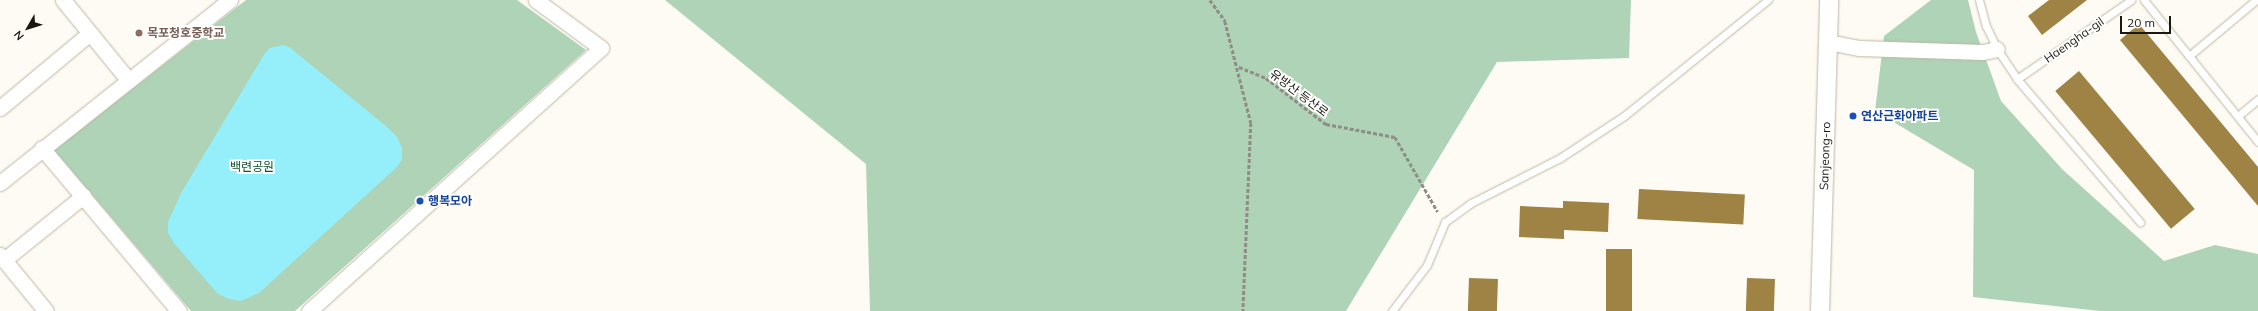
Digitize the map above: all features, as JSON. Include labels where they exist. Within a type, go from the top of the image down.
[{"type":"street","points":[[63,0],[129,81]]},
{"type":"street","points":[[0,183],[42,148],[230,0]]},
{"type":"street","points":[[309,311],[601,48],[536,0]]},
{"type":"street","name":"Sanjeong-ro","points":[[1820,311],[1829,0]]},
{"type":"street","points":[[2,101],[90,33]]},
{"type":"street","points":[[1828,42],[1867,48],[1983,52],[1997,49]]},
{"type":"street","points":[[42,148],[179,311]]},
{"type":"street","points":[[46,311],[2,258],[83,196]]},
{"type":"lane","points":[[1392,311],[1427,265],[1445,222],[1471,203],[1560,158],[1624,116],[1768,0]]},
{"type":"lane","points":[[1978,0],[1986,26],[1997,49],[2016,79],[2140,222]]},
{"type":"lane","name":"Haengha-gil","points":[[2016,79],[2131,0]]},
{"type":"lane","points":[[2144,0],[2258,142]]},
{"type":"lane","points":[[2189,56],[2256,0]]},
{"type":"lane","points":[[2238,116],[2258,100]]},
{"type":"path","points":[[1210,0],[1225,21],[1238,67],[1251,123],[1243,311]]},
{"type":"path","name":"유방산 등산로","points":[[1238,67],[1266,78],[1326,124],[1395,137],[1445,222]]},
{"type":"green space","name":"백련공원","points":[[246,0],[517,0],[586,50],[295,311],[191,311],[54,150]]},
{"type":"green space","points":[[665,0],[1631,0],[1629,58],[1497,62],[1346,311],[870,311],[866,164]]},
{"type":"green space","points":[[1931,0],[1968,0],[1976,32],[2001,101],[2062,169],[2164,261],[2215,245],[2258,254],[2258,311],[2100,311],[1973,297],[1974,170],[1875,111],[1884,36]]},
{"type":"water","points":[[283,45],[289,47],[386,126],[397,137],[402,148],[402,159],[398,166],[259,293],[241,301],[229,299],[217,293],[174,243],[168,233],[168,222],[181,193],[265,53],[270,48]]},
{"type":"building","points":[[2049,0],[2087,0],[2042,35],[2028,16]]},
{"type":"building","points":[[2139,24],[2258,167],[2258,206],[2120,40]]},
{"type":"building","points":[[2079,71],[2195,209],[2171,229],[2055,91]]},
{"type":"building","points":[[1639,189],[1745,195],[1743,225],[1637,219]]},
{"type":"building","points":[[1563,201],[1609,203],[1608,232],[1564,230],[1564,239],[1519,237],[1520,206],[1563,208]]},
{"type":"building","points":[[1606,249],[1632,249],[1632,311],[1606,311]]},
{"type":"building","points":[[1469,278],[1498,279],[1497,311],[1468,311]]},
{"type":"building","points":[[1747,278],[1775,279],[1774,311],[1746,311]]},
{"type":"place","name":"목포청호중학교","points":[[139,33]]},
{"type":"place","name":"연산근화아파트","points":[[1853,116]]},
{"type":"place","name":"행복모아","points":[[420,201]]}]
